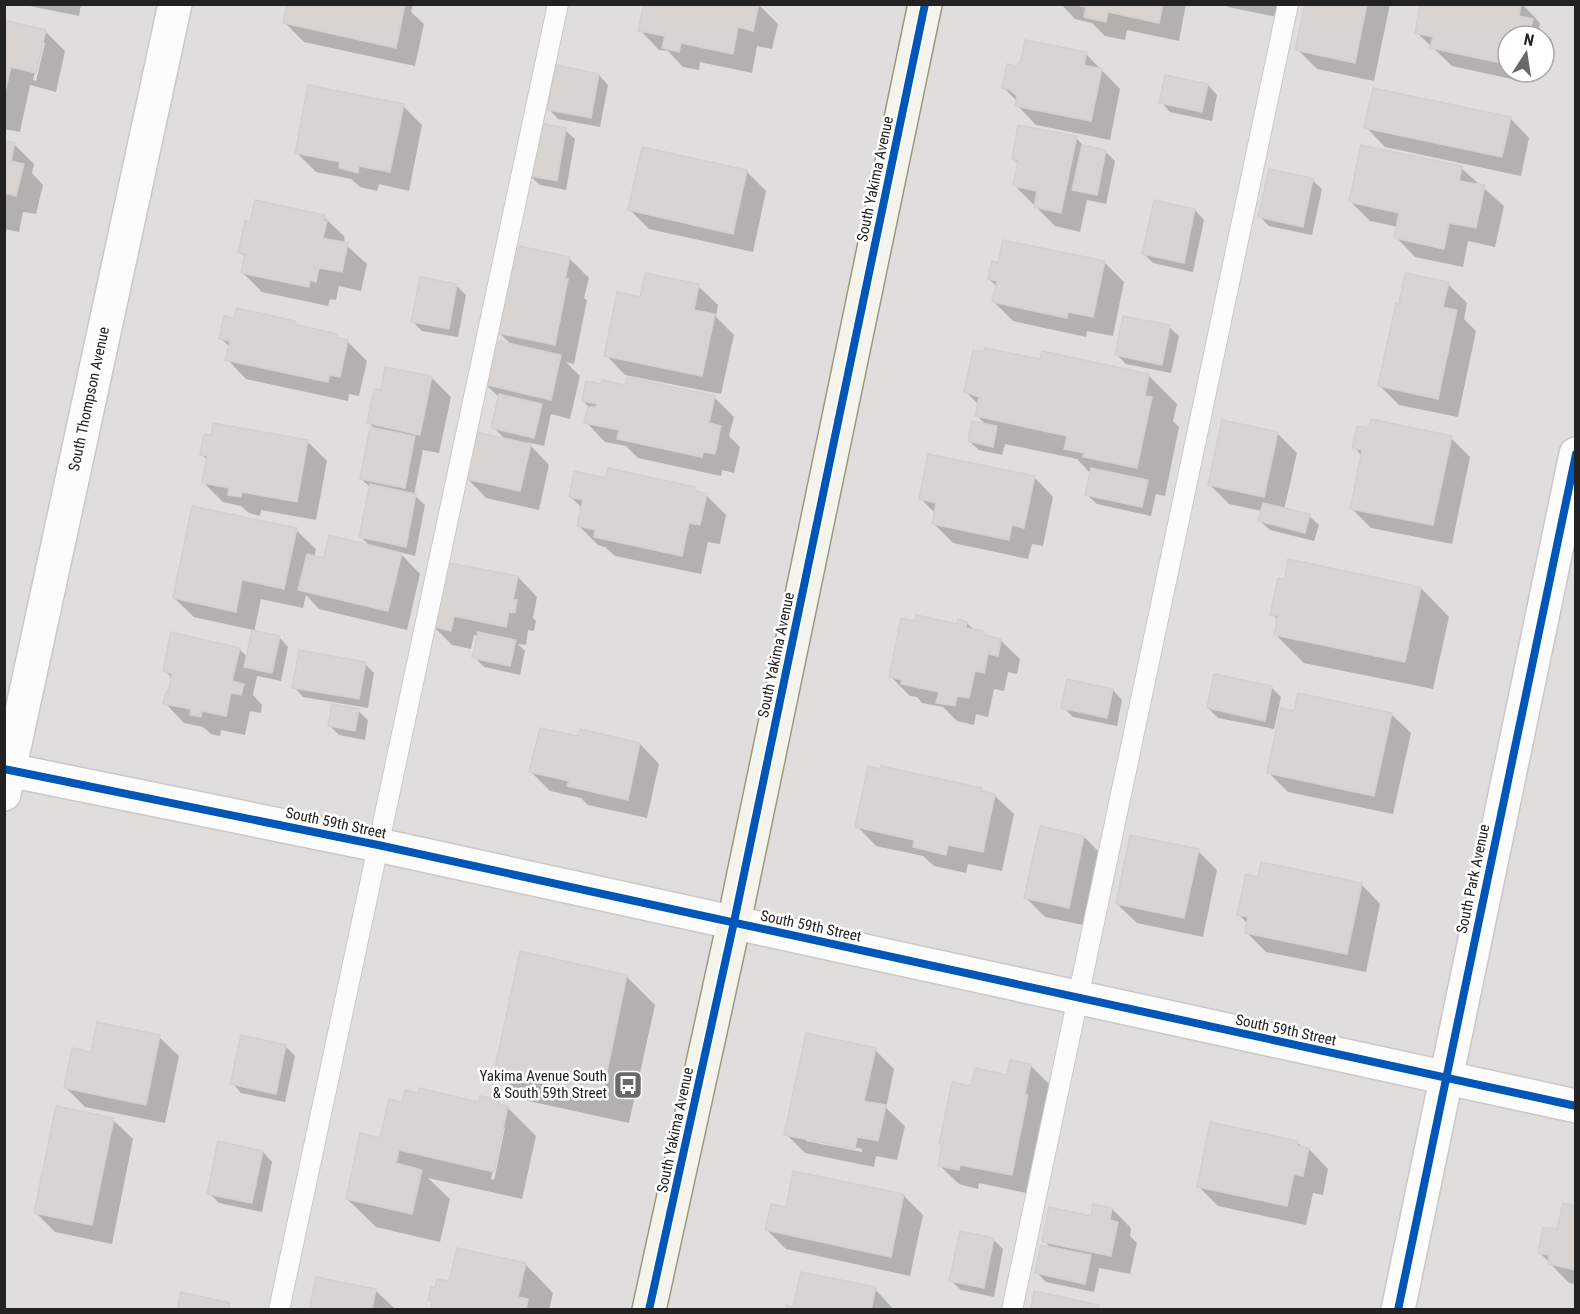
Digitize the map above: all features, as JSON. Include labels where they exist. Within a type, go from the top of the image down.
[{"type":"main road","name":"South Yakima Avenue","points":[[649,1310],[734,922],[925,4]]},
{"type":"street","name":"South Thompson Avenue","points":[[6,778],[175,4]]},
{"type":"street","name":"South Park Avenue","points":[[1398,1310],[1575,454]]},
{"type":"street","name":"South 59th Street","points":[[6,778],[378,845],[1575,1106]]},
{"type":"lane","points":[[279,1310],[558,4]]},
{"type":"lane","points":[[1012,1310],[1288,4]]},
{"type":"shaded area","points":[[5,5],[1575,5],[1575,1309],[5,1309]]},
{"type":"building","points":[[287,4],[405,4],[396,48],[283,23]]},
{"type":"building","points":[[644,4],[759,4],[753,31],[738,27],[733,54],[681,43],[679,52],[662,48],[665,36],[638,31]]},
{"type":"building","points":[[1074,4],[1163,4],[1159,23],[1108,12],[1106,22],[1084,17],[1086,7]]},
{"type":"building","points":[[1305,4],[1367,4],[1355,63],[1295,50]]},
{"type":"building","points":[[1420,4],[1521,4],[1519,16],[1533,19],[1532,24],[1496,24],[1496,62],[1430,48],[1433,37],[1415,33]]},
{"type":"building","points":[[4,20],[46,30],[36,73],[11,67],[4,96]]},
{"type":"building","points":[[1025,40],[1087,52],[1084,65],[1102,69],[1091,121],[1015,106],[1017,96],[1010,90],[1002,88],[1007,64],[1016,66],[1021,61]]},
{"type":"building","points":[[556,65],[599,74],[591,118],[547,110]]},
{"type":"building","points":[[1165,75],[1208,84],[1202,112],[1159,103]]},
{"type":"building","points":[[308,85],[404,104],[390,172],[359,166],[358,173],[339,168],[340,162],[295,153]]},
{"type":"building","points":[[1373,88],[1511,117],[1502,157],[1364,128]]},
{"type":"building","points":[[538,123],[566,128],[557,181],[529,176]]},
{"type":"building","points":[[1018,125],[1077,136],[1061,213],[1034,207],[1037,191],[1013,186],[1018,161],[1012,159]]},
{"type":"building","points":[[4,141],[15,143],[11,161],[24,164],[16,196],[4,193]]},
{"type":"building","points":[[1082,145],[1106,150],[1097,195],[1072,190]]},
{"type":"building","points":[[1361,145],[1462,166],[1459,181],[1485,185],[1476,228],[1449,223],[1444,249],[1394,238],[1399,213],[1349,202]]},
{"type":"building","points":[[642,147],[747,170],[733,234],[628,210]]},
{"type":"building","points":[[1269,169],[1313,178],[1303,227],[1258,217]]},
{"type":"building","points":[[255,200],[325,215],[324,220],[327,221],[323,238],[348,243],[342,272],[319,268],[316,282],[310,280],[309,287],[241,273],[245,254],[238,253],[245,221],[250,222]]},
{"type":"building","points":[[1154,200],[1195,209],[1184,263],[1142,254]]},
{"type":"building","points":[[1003,240],[1105,261],[1093,317],[1068,312],[1067,318],[992,302],[997,281],[988,279],[992,261],[998,263]]},
{"type":"building","points":[[519,246],[570,257],[555,345],[497,333],[511,268],[514,269]]},
{"type":"building","points":[[645,273],[699,284],[694,310],[715,314],[702,376],[604,356],[617,292],[640,297]]},
{"type":"building","points":[[1405,273],[1449,282],[1443,307],[1457,310],[1438,399],[1378,386]]},
{"type":"building","points":[[420,277],[457,284],[449,329],[411,322]]},
{"type":"building","points":[[237,308],[295,321],[294,324],[337,334],[336,337],[348,340],[340,377],[330,375],[328,382],[225,360],[230,341],[219,339],[224,316],[234,318]]},
{"type":"building","points":[[1123,316],[1170,325],[1162,365],[1115,355]]},
{"type":"building","points":[[494,340],[561,355],[551,400],[483,384]]},
{"type":"building","points":[[985,348],[1040,359],[1042,351],[1149,374],[1145,396],[1152,397],[1137,468],[1083,457],[1084,453],[1064,449],[1067,436],[975,416],[979,397],[964,392],[973,350],[984,352]]},
{"type":"building","points":[[385,367],[432,376],[420,435],[367,423],[374,389],[381,390]]},
{"type":"building","points":[[627,377],[715,396],[709,423],[721,426],[715,454],[703,452],[702,457],[617,439],[619,430],[584,423],[588,407],[596,407],[597,404],[582,401],[586,381],[601,384],[602,380],[625,385]]},
{"type":"building","points":[[499,394],[542,404],[534,438],[491,428]]},
{"type":"building","points":[[1371,419],[1452,436],[1433,525],[1350,509],[1362,450],[1352,448],[1357,426],[1369,428]]},
{"type":"building","points":[[1222,420],[1278,432],[1264,497],[1208,485]]},
{"type":"building","points":[[972,421],[997,426],[993,447],[968,441]]},
{"type":"building","points":[[213,423],[308,440],[297,502],[242,492],[241,497],[228,495],[229,488],[202,483],[207,456],[200,455],[204,434],[211,435]]},
{"type":"building","points":[[370,427],[415,436],[405,488],[360,479]]},
{"type":"building","points":[[476,432],[531,444],[520,491],[465,479]]},
{"type":"building","points":[[928,454],[1035,476],[1024,528],[1012,525],[1009,540],[932,524],[936,503],[919,499]]},
{"type":"building","points":[[608,468],[695,487],[694,490],[707,494],[700,525],[689,523],[682,556],[594,537],[595,530],[577,526],[583,500],[569,497],[574,471],[606,478]]},
{"type":"building","points":[[1091,468],[1148,480],[1142,507],[1085,495]]},
{"type":"building","points":[[370,484],[416,494],[406,547],[359,537]]},
{"type":"building","points":[[1263,503],[1310,514],[1305,533],[1258,521]]},
{"type":"building","points":[[192,506],[297,528],[284,589],[242,580],[236,612],[173,598]]},
{"type":"building","points":[[329,535],[402,553],[388,611],[298,590],[307,554],[324,558]]},
{"type":"building","points":[[1288,559],[1421,587],[1405,662],[1274,635],[1278,616],[1270,615],[1278,578],[1285,579]]},
{"type":"building","points":[[444,562],[518,576],[513,600],[517,600],[515,613],[509,612],[506,627],[454,616],[451,631],[431,626]]},
{"type":"building","points":[[916,615],[957,624],[958,619],[967,622],[966,628],[983,631],[982,634],[1001,639],[998,656],[988,654],[984,673],[975,671],[969,698],[957,696],[955,706],[936,703],[939,692],[901,684],[902,680],[889,677],[901,618],[915,621]]},
{"type":"building","points":[[252,630],[280,636],[272,673],[244,667]]},
{"type":"building","points":[[171,632],[240,648],[232,681],[244,684],[241,695],[231,693],[226,716],[202,711],[201,717],[190,715],[191,709],[163,704],[172,674],[163,671]]},
{"type":"building","points":[[478,632],[516,640],[510,666],[472,658]]},
{"type":"building","points":[[299,650],[366,662],[359,699],[292,688]]},
{"type":"building","points":[[1214,674],[1272,686],[1265,721],[1207,708]]},
{"type":"building","points":[[1067,679],[1113,689],[1107,718],[1061,708]]},
{"type":"building","points":[[1298,693],[1392,713],[1374,796],[1267,773],[1281,708],[1294,711]]},
{"type":"building","points":[[332,704],[359,709],[355,731],[328,726]]},
{"type":"building","points":[[540,728],[578,736],[580,729],[640,743],[628,800],[567,786],[569,781],[529,772]]},
{"type":"building","points":[[868,766],[881,769],[881,766],[982,788],[981,791],[995,794],[983,852],[948,845],[946,855],[913,847],[914,840],[855,827]]},
{"type":"building","points":[[1040,826],[1084,836],[1069,908],[1024,898]]},
{"type":"building","points":[[1130,835],[1199,849],[1184,918],[1116,904]]},
{"type":"building","points":[[1261,862],[1362,883],[1347,954],[1245,933],[1248,917],[1237,915],[1246,874],[1258,877]]},
{"type":"building","points":[[520,951],[627,975],[602,1096],[494,1073]]},
{"type":"building","points":[[97,1022],[160,1035],[146,1105],[64,1088],[72,1048],[91,1052]]},
{"type":"building","points":[[806,1033],[876,1048],[864,1101],[886,1105],[878,1141],[857,1137],[855,1149],[784,1135]]},
{"type":"building","points":[[241,1035],[286,1045],[276,1094],[230,1084]]},
{"type":"building","points":[[1010,1060],[1031,1064],[1025,1094],[1028,1095],[1012,1175],[960,1165],[959,1170],[938,1166],[942,1144],[939,1144],[952,1082],[971,1086],[975,1068],[1007,1075]]},
{"type":"building","points":[[419,1088],[479,1102],[480,1096],[499,1100],[498,1104],[508,1106],[494,1172],[399,1150],[396,1163],[422,1170],[412,1214],[346,1199],[360,1133],[380,1138],[389,1099],[402,1102],[405,1090],[418,1093]]},
{"type":"building","points":[[56,1106],[114,1118],[92,1225],[34,1213]]},
{"type":"building","points":[[1210,1122],[1298,1141],[1297,1145],[1309,1148],[1303,1176],[1294,1174],[1287,1206],[1197,1187]]},
{"type":"building","points":[[218,1141],[263,1151],[252,1203],[207,1194]]},
{"type":"building","points":[[793,1171],[904,1194],[891,1257],[765,1230],[771,1204],[786,1207]]},
{"type":"building","points":[[1563,1203],[1576,1206],[1576,1270],[1548,1264],[1549,1255],[1538,1253],[1543,1227],[1557,1229]]},
{"type":"building","points":[[1093,1204],[1112,1208],[1110,1220],[1118,1222],[1111,1256],[1042,1242],[1049,1207],[1091,1216]]},
{"type":"building","points":[[960,1231],[994,1238],[984,1288],[949,1281]]},
{"type":"building","points":[[1041,1245],[1091,1255],[1085,1284],[1035,1273]]},
{"type":"building","points":[[457,1248],[526,1263],[518,1297],[528,1299],[526,1310],[431,1309],[432,1301],[428,1300],[431,1287],[435,1288],[437,1279],[449,1281]]},
{"type":"building","points":[[801,1272],[876,1287],[871,1310],[785,1310],[786,1305],[793,1307]]},
{"type":"building","points":[[316,1277],[376,1289],[372,1310],[309,1310]]},
{"type":"building","points":[[1034,1291],[1099,1305],[1097,1310],[1031,1310]]},
{"type":"building","points":[[181,1292],[230,1303],[228,1310],[177,1310]]},
{"type":"cycle path","points":[[649,1310],[734,922],[925,4]]},
{"type":"cycle path","points":[[1398,1310],[1576,454]]},
{"type":"cycle path","points":[[4,769],[378,845],[1576,1106]]},
{"type":"place","name":"Yakima Avenue South & South 59th Street","points":[[628,1085]]}]
